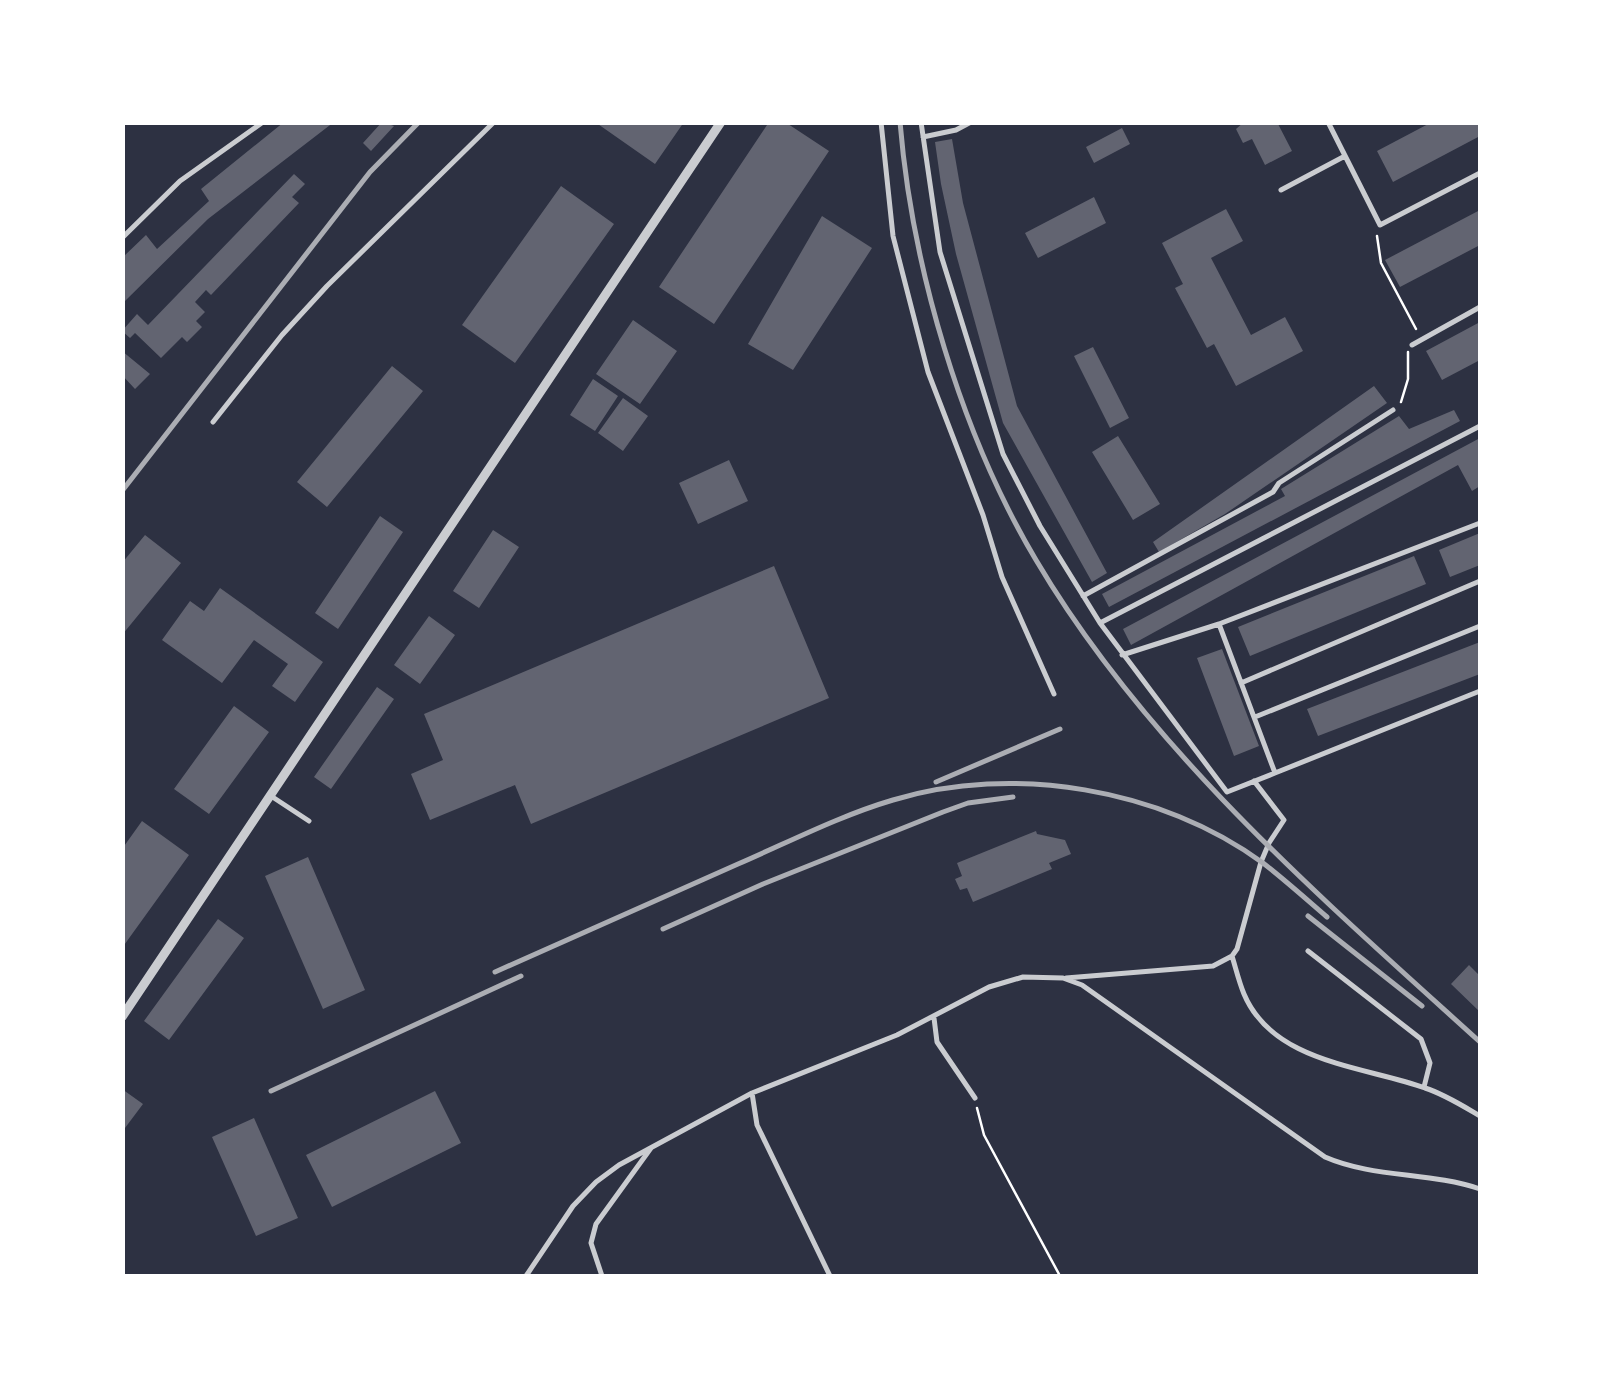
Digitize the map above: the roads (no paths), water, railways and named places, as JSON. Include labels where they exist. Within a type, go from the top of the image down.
[{"type":"street","points":[[122,1017],[721,122]]},
{"type":"lane","points":[[122,238],[180,181],[263,122]]},
{"type":"lane","points":[[214,422],[282,335],[327,286],[494,122]]},
{"type":"lane","points":[[881,122],[894,236],[928,372],[983,515],[1002,578],[1054,694]]},
{"type":"lane","points":[[920,122],[940,252],[1003,454],[1040,526],[1100,623],[1227,792],[1480,692]]},
{"type":"lane","points":[[923,136],[956,130],[971,122]]},
{"type":"lane","points":[[1328,122],[1380,225],[1480,173]]},
{"type":"lane","points":[[1281,190],[1345,156]]},
{"type":"lane","points":[[1412,345],[1480,307]]},
{"type":"lane","points":[[1084,596],[1273,492],[1279,484],[1393,410]]},
{"type":"lane","points":[[1100,623],[1480,426]]},
{"type":"lane","points":[[1122,656],[1219,624],[1480,523]]},
{"type":"lane","points":[[1241,682],[1480,581]]},
{"type":"lane","points":[[1219,624],[1275,773]]},
{"type":"lane","points":[[1255,717],[1480,626]]},
{"type":"lane","points":[[526,1276],[573,1206],[596,1182],[653,1146],[752,1093],[934,1018],[989,986],[1022,977],[1062,978],[1213,966],[1232,956],[1238,949],[1261,862],[1269,842],[1284,824],[1254,781]]},
{"type":"lane","points":[[271,796],[308,821]]},
{"type":"lane","points":[[1308,951],[1420,1039],[1430,1063],[1424,1087]]},
{"type":"lane","points":[[1232,956],[1245,996],[1258,1016],[1308,1053],[1365,1073],[1424,1087],[1480,1116]]},
{"type":"lane","points":[[1062,978],[1082,985],[1325,1157],[1345,1166],[1415,1174],[1480,1189]]},
{"type":"lane","points":[[934,1018],[937,1042],[975,1098]]},
{"type":"lane","points":[[752,1093],[757,1125],[830,1276]]},
{"type":"lane","points":[[602,1276],[591,1242],[596,1224],[653,1146]]},
{"type":"railway","points":[[122,491],[370,172],[419,122]]},
{"type":"railway","points":[[900,122],[916,234],[944,348],[985,459],[1036,560],[1080,629],[1183,757],[1298,875],[1480,1042]]},
{"type":"railway","points":[[936,782],[1060,729]]},
{"type":"railway","points":[[495,972],[853,814],[939,789],[987,784],[1085,790],[1179,816],[1223,837],[1263,863],[1327,917]]},
{"type":"railway","points":[[663,929],[943,812],[968,803],[1013,797]]},
{"type":"railway","points":[[1308,916],[1422,1006]]},
{"type":"railway","points":[[271,1091],[521,976]]}]
